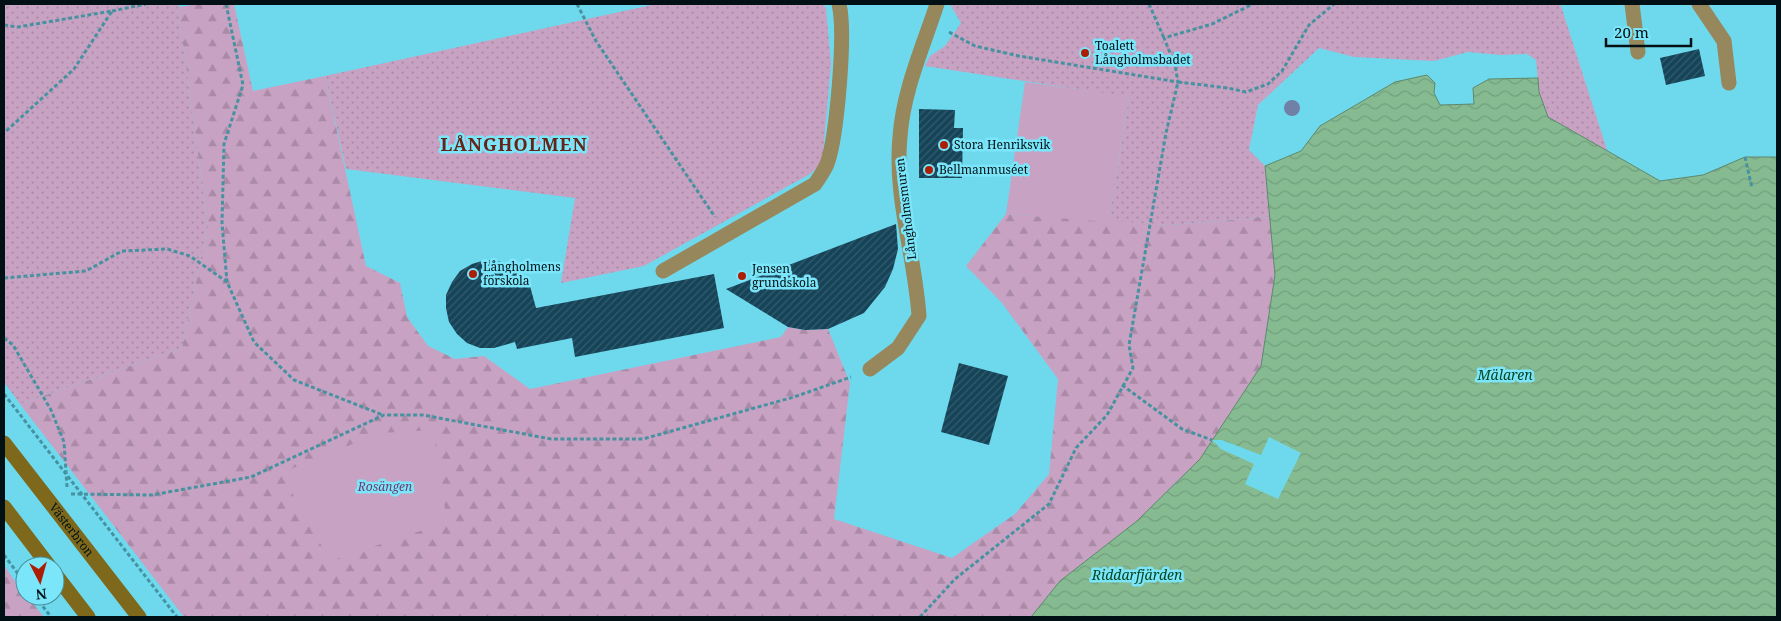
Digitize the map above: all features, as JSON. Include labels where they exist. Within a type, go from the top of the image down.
[{"type":"main road","name":"Västerbron","points":[[4,443],[139,617]]},
{"type":"main road","points":[[4,507],[41,556]]},
{"type":"main road","points":[[65,587],[88,617]]},
{"type":"street","points":[[663,271],[815,184],[826,166],[831,146],[840,65],[839,4]]},
{"type":"street","name":"Långholmsmuren","points":[[870,369],[898,348],[919,316],[900,177],[899,137],[906,99],[936,4]]},
{"type":"street","points":[[1632,4],[1638,52]]},
{"type":"street","points":[[1698,4],[1724,41],[1728,84]]},
{"type":"path","points":[[4,25],[18,27],[146,4]]},
{"type":"path","points":[[226,4],[243,85],[224,144],[222,223],[227,282],[254,342],[294,380],[384,415],[423,416],[551,439],[643,439],[794,397],[870,369]]},
{"type":"path","points":[[577,4],[596,42],[727,235]]},
{"type":"path","points":[[920,617],[955,579],[1049,504],[1076,448],[1107,415],[1133,368],[1129,345],[1166,132],[1178,82],[1175,65],[1149,4]]},
{"type":"path","points":[[1164,38],[1212,24],[1253,4]]},
{"type":"path","points":[[931,22],[975,46],[1019,56],[1246,92],[1268,84],[1282,71],[1309,25],[1334,4]]},
{"type":"path","points":[[4,133],[74,69],[112,11]]},
{"type":"path","points":[[1744,158],[1752,188]]},
{"type":"path","points":[[4,278],[86,271],[122,251],[167,248],[190,256],[227,282]]},
{"type":"path","points":[[4,338],[13,345],[51,410],[64,442],[67,494],[72,502]]},
{"type":"path","points":[[1122,385],[1182,428],[1212,440]]},
{"type":"path","points":[[4,394],[177,617]]},
{"type":"path","points":[[67,494],[152,495],[251,477],[384,415]]},
{"type":"path","points":[[4,556],[15,570]]},
{"type":"path","points":[[43,606],[52,617]]},
{"type":"green space","points":[[4,4],[180,4],[178,7],[208,226],[182,348],[20,404],[4,382]]},
{"type":"green space","points":[[199,4],[234,4],[253,91],[325,76],[366,266],[400,283],[407,317],[428,346],[455,359],[484,356],[530,389],[781,337],[788,327],[805,330],[828,329],[850,383],[834,519],[952,558],[1015,514],[1049,474],[1058,379],[1002,303],[966,266],[1006,214],[1170,225],[1270,217],[1275,275],[1261,366],[1200,459],[1137,521],[1060,581],[1031,617],[184,617],[20,404],[182,348],[208,226],[178,7]]},
{"type":"green space","points":[[656,4],[823,4],[826,8],[831,64],[822,163],[810,174],[644,266],[561,283],[575,198],[346,169],[325,76]]},
{"type":"green space","points":[[950,4],[1557,4],[1561,6],[1608,153],[1548,117],[1539,92],[1536,60],[1527,54],[1501,55],[1468,52],[1434,61],[1354,57],[1319,48],[1258,105],[1249,150],[1265,166],[1270,217],[1170,225],[1109,222],[1129,97],[925,66],[930,56],[945,46],[961,23]]},
{"type":"green space","points":[[1025,82],[1129,96],[1109,222],[1006,214]]},
{"type":"green space","name":"Rosängen","points":[[433,430],[447,522],[330,561],[281,473],[380,433]]},
{"type":"green space","points":[[4,565],[15,581],[15,606],[35,606],[44,617],[4,617]]},
{"type":"water","name":"Mälaren","points":[[1427,75],[1435,83],[1434,93],[1440,105],[1474,104],[1473,88],[1489,79],[1538,78],[1539,92],[1548,117],[1660,181],[1703,175],[1745,157],[1777,157],[1777,617],[1031,617],[1060,581],[1137,521],[1200,459],[1261,366],[1275,275],[1265,166],[1301,151],[1320,126],[1395,82]]},
{"type":"pier","points":[[1269,437],[1301,453],[1278,499],[1245,484],[1254,464],[1221,449],[1212,440],[1222,440],[1261,455]]},
{"type":"building","points":[[1699,49],[1705,76],[1666,85],[1660,58]]},
{"type":"building","points":[[919,109],[955,110],[954,128],[963,128],[962,178],[919,178]]},
{"type":"building","points":[[896,224],[898,249],[893,269],[885,287],[864,313],[828,329],[805,330],[788,327],[726,289]]},
{"type":"building","points":[[485,260],[499,261],[512,266],[522,275],[530,286],[536,308],[714,274],[724,328],[575,357],[572,338],[517,349],[515,342],[494,348],[480,348],[467,343],[457,334],[449,322],[446,295],[460,271],[472,264]]},
{"type":"building","points":[[959,363],[1008,376],[989,445],[941,432]]},
{"type":"place","name":"Toalett Långholmsbadet","points":[[1085,53]]},
{"type":"place","name":"Stora Henriksvik","points":[[944,145]]},
{"type":"place","name":"Bellmanmuséet","points":[[929,170]]},
{"type":"place","name":"Långholmens förskola","points":[[473,274]]},
{"type":"place","name":"Jensen grundskola","points":[[742,276]]},
{"type":"district","name":"LÅNGHOLMEN","points":[[514,145]]},
{"type":"water label","name":"Riddarfjärden","points":[[1137,575]]}]
